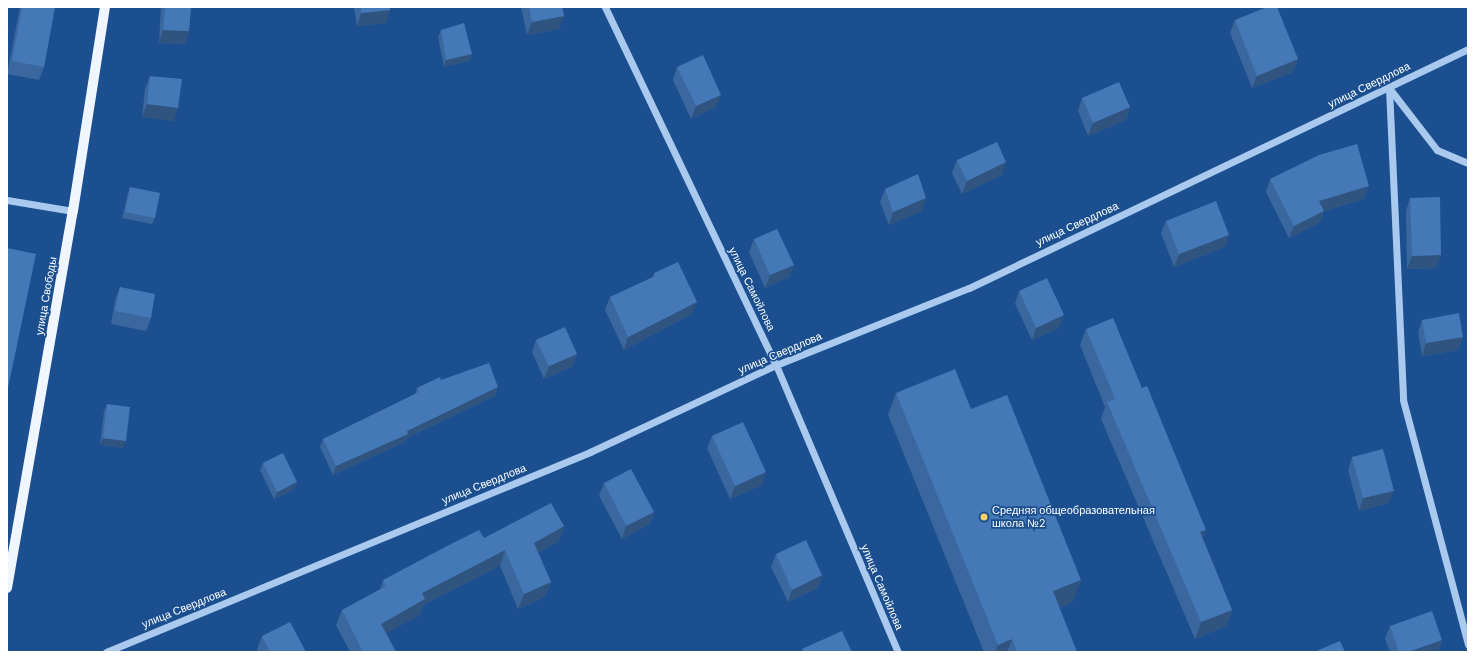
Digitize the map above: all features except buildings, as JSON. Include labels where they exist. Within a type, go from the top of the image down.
[{"type":"main road","name":"улица Свободы","points":[[7,588],[73,211],[106,7]]},
{"type":"street","name":"улица Самойлова","points":[[605,7],[776,365],[898,652]]},
{"type":"street","name":"улица Свердлова","points":[[106,652],[590,452],[776,365],[968,288],[1468,49]]},
{"type":"street","points":[[1389,88],[1437,150],[1468,163]]},
{"type":"street","points":[[1389,88],[1403,400],[1468,645]]},
{"type":"street","points":[[7,200],[73,211]]},
{"type":"place","name":"Средняя общеобразовательная школа №2","points":[[984,517]]}]
